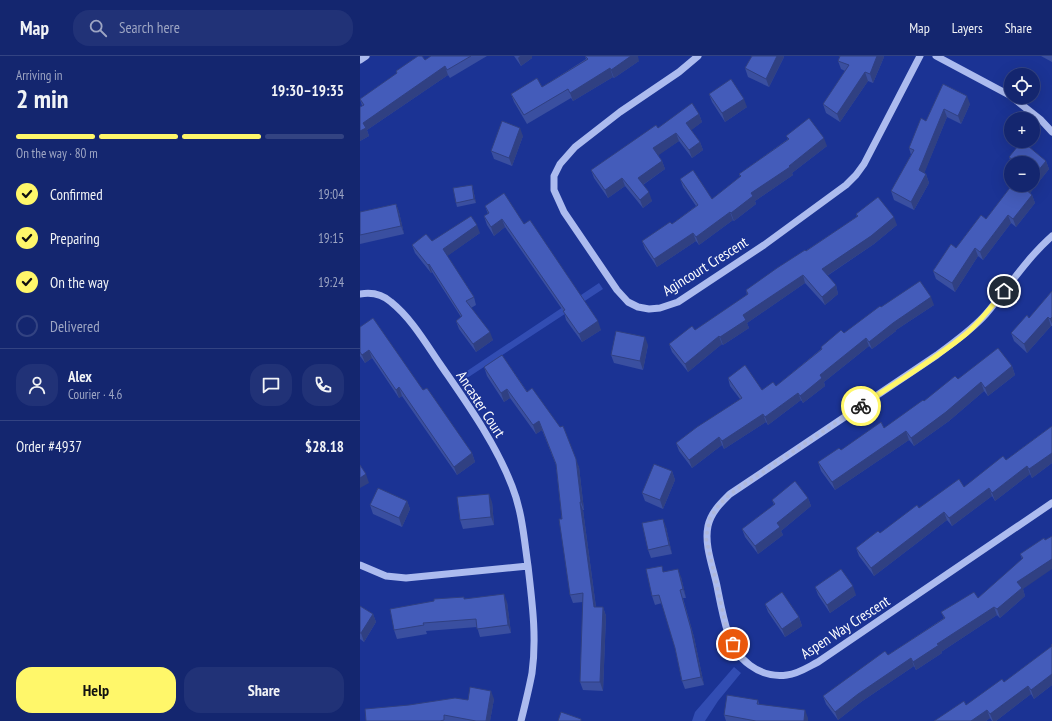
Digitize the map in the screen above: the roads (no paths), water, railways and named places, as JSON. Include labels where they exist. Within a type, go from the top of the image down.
[{"type":"street","points":[[360,60],[366,56]]},
{"type":"street","name":"Agincourt Crescent","points":[[698,56],[679,72],[620,112],[584,140],[564,158],[554,176],[554,190],[574,228],[617,290],[633,305],[643,308],[660,308],[683,298],[764,245],[846,185],[864,164],[920,56]]},
{"type":"street","points":[[936,56],[1004,93]]},
{"type":"street","points":[[1021,104],[1041,120],[1052,132]]},
{"type":"street","name":"Aspen Way Crescent","points":[[1052,236],[1036,251],[986,314],[968,332],[937,355],[730,494],[719,505],[710,518],[706,538],[728,635],[738,654],[746,662],[760,671],[777,676],[788,675],[801,671],[818,662],[1052,504]]},
{"type":"street","name":"Ancaster Court","points":[[360,294],[376,294],[384,297],[403,313],[416,329],[483,430],[505,468],[519,504],[534,617],[532,673],[521,721]]},
{"type":"street","points":[[360,565],[386,576],[406,578],[528,566]]}]
